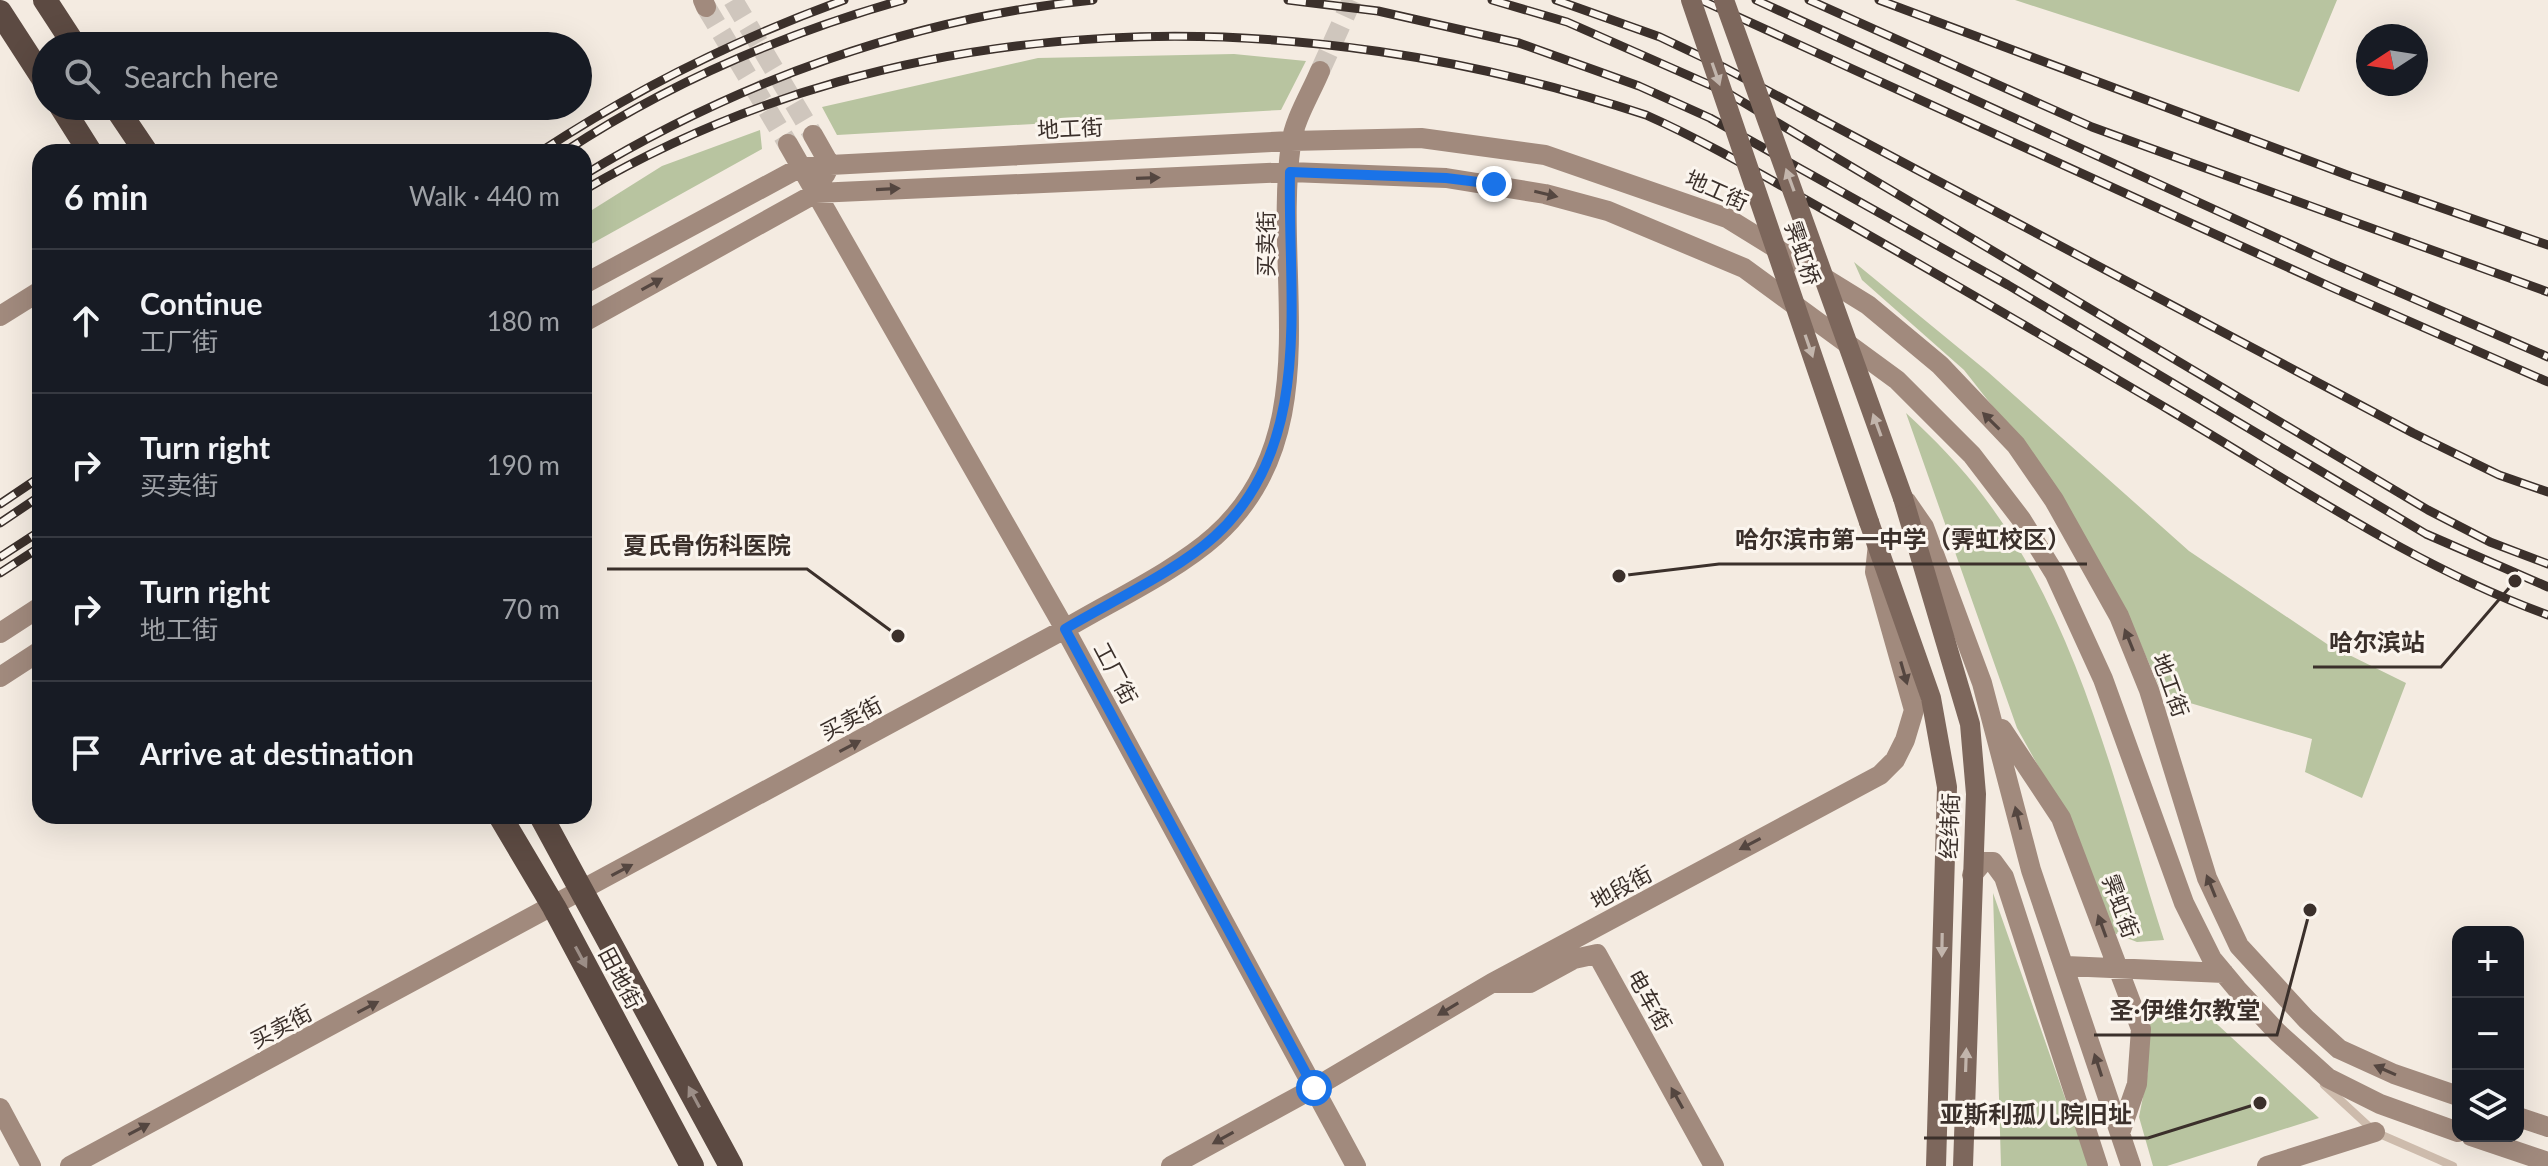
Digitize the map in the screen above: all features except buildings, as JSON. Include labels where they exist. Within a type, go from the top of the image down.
[{"type":"highway","points":[[45,0],[66,32]]},
{"type":"highway","points":[[0,12],[32,61]]},
{"type":"highway","points":[[70,120],[85,144]]},
{"type":"highway","points":[[124,120],[141,144]]},
{"type":"highway","name":"田地街","points":[[505,824],[554,907],[692,1166]]},
{"type":"highway","name":"田地街","points":[[545,824],[731,1166]]},
{"type":"main road","name":"霁虹桥","points":[[1691,0],[1878,544]]},
{"type":"main road","name":"霁虹桥","points":[[1724,0],[1903,498]]},
{"type":"main road","name":"买卖街","points":[[70,1166],[1065,629],[1213,538],[1255,489],[1279,436],[1289,376],[1291,141],[1320,71]]},
{"type":"main road","points":[[813,135],[830,165],[816,193]]},
{"type":"main road","name":"地工街","points":[[592,280],[801,167],[830,165],[1291,141],[1421,138],[1545,155],[1727,218],[1868,305],[1940,365],[2016,445],[2099,576],[2149,690],[2207,878],[2239,946],[2306,1019],[2339,1049],[2394,1074],[2452,1094]]},
{"type":"main road","name":"工厂街","points":[[788,144],[1065,629],[1356,1166]]},
{"type":"main road","points":[[592,318],[816,193],[1290,172],[1446,178],[1545,194],[1608,211],[1744,268],[1897,380],[1972,455],[2021,519],[2055,574],[2103,679],[2184,903],[2212,959],[2259,1013],[2328,1078],[2389,1108],[2452,1130]]},
{"type":"main road","points":[[0,316],[32,296]]},
{"type":"main road","name":"霁虹街","points":[[1903,498],[1924,527],[1948,584],[1991,712],[2031,870],[2066,966],[2131,1166]]},
{"type":"main road","name":"经纬街","points":[[1903,498],[1970,724],[1976,794],[1963,1166]]},
{"type":"main road","name":"经纬街","points":[[1878,544],[1931,698],[1942,742],[1947,787],[1936,1166]]},
{"type":"main road","name":"地段街","points":[[1171,1166],[1314,1088],[1492,983],[1880,775],[1895,760],[1914,710],[1875,572],[1878,544]]},
{"type":"main road","points":[[0,633],[32,612]]},
{"type":"main road","points":[[0,677],[32,656]]},
{"type":"main road","name":"霁虹街","points":[[1991,712],[2061,818],[2141,1029],[2137,1084],[2120,1133]]},
{"type":"main road","points":[[1972,875],[1983,862],[1993,862],[2004,877],[2098,1166]]},
{"type":"main road","name":"电车街","points":[[1492,983],[1530,983],[1574,959],[1597,954],[1714,1166]]},
{"type":"main road","points":[[2066,966],[2224,973]]},
{"type":"main road","points":[[0,1108],[31,1166]]},
{"type":"main road","points":[[2524,1119],[2548,1127]]},
{"type":"main road","points":[[2267,1166],[2375,1132]]},
{"type":"main road","points":[[2489,1142],[2548,1162]]},
{"type":"lane","points":[[2259,1013],[2312,1074],[2375,1132],[2453,1166]]},
{"type":"green space","points":[[2015,0],[2337,0],[2299,92]]},
{"type":"green space","points":[[1234,54],[1306,61],[1281,110],[837,135],[822,107],[1038,58]]},
{"type":"green space","points":[[760,130],[762,149],[592,244],[592,210],[662,166]]},
{"type":"green space","points":[[1854,262],[1988,372],[2189,551],[2327,644],[2406,683],[2362,798],[2305,772],[2312,739],[2163,695],[2122,602],[2052,482],[1964,370],[1862,280]]},
{"type":"green space","points":[[1906,413],[1947,453],[1984,497],[2017,546],[2046,598],[2092,711],[2164,940],[2137,942],[2114,933],[2076,834],[2017,728]]},
{"type":"green space","points":[[1993,893],[2089,1166],[2001,1166]]},
{"type":"green space","points":[[2130,1010],[2206,1014],[2319,1118],[2167,1166],[2153,1166],[2139,1117],[2148,1071]]},
{"type":"tunnel","points":[[733,0],[813,135]]},
{"type":"tunnel","points":[[1320,71],[1352,0]]},
{"type":"tunnel","points":[[706,7],[788,144]]},
{"type":"railway","points":[[592,119],[688,67],[764,31],[844,0]]},
{"type":"railway","points":[[577,144],[644,104],[728,63],[814,28],[903,0]]},
{"type":"railway","points":[[592,170],[703,111],[829,59],[960,21],[1093,0]]},
{"type":"railway","points":[[1288,0],[1378,11],[1519,43],[1639,86],[1710,118],[2008,285],[2426,534],[2548,587]]},
{"type":"railway","points":[[1492,0],[1567,22],[1726,92],[2428,510],[2490,542],[2548,564]]},
{"type":"railway","points":[[1556,0],[1660,37],[1723,67],[2413,433],[2499,475],[2548,492]]},
{"type":"railway","points":[[1701,0],[2331,287],[2548,382]]},
{"type":"railway","points":[[1756,0],[2327,261],[2548,357]]},
{"type":"railway","points":[[1809,0],[2092,127],[2548,292]]},
{"type":"railway","points":[[1879,0],[2350,176],[2548,245]]},
{"type":"railway","points":[[592,186],[708,128],[838,82],[971,52],[1106,38],[1243,38],[1379,51],[1514,77],[1646,115],[1692,137],[1956,285],[2355,522],[2449,573],[2548,615]]},
{"type":"railway","points":[[553,144],[591,120]]},
{"type":"railway","points":[[0,504],[32,482]]},
{"type":"railway","points":[[0,523],[32,501]]},
{"type":"railway","points":[[0,557],[32,536]]},
{"type":"railway","points":[[0,573],[32,552]]},
{"type":"place","name":"哈尔滨市第一中学（霁虹校区）","points":[[1619,576]]},
{"type":"place","name":"哈尔滨站","points":[[2515,581]]},
{"type":"place","name":"夏氏骨伤科医院","points":[[898,636]]},
{"type":"place","name":"圣·伊维尔教堂","points":[[2310,910]]},
{"type":"place","name":"亚斯利孤儿院旧址","points":[[2260,1103]]},
{"type":"route","points":[[1314,1088],[1065,629],[1213,538],[1238,512],[1269,463],[1279,436],[1289,376],[1290,172],[1446,178],[1494,184]]}]
